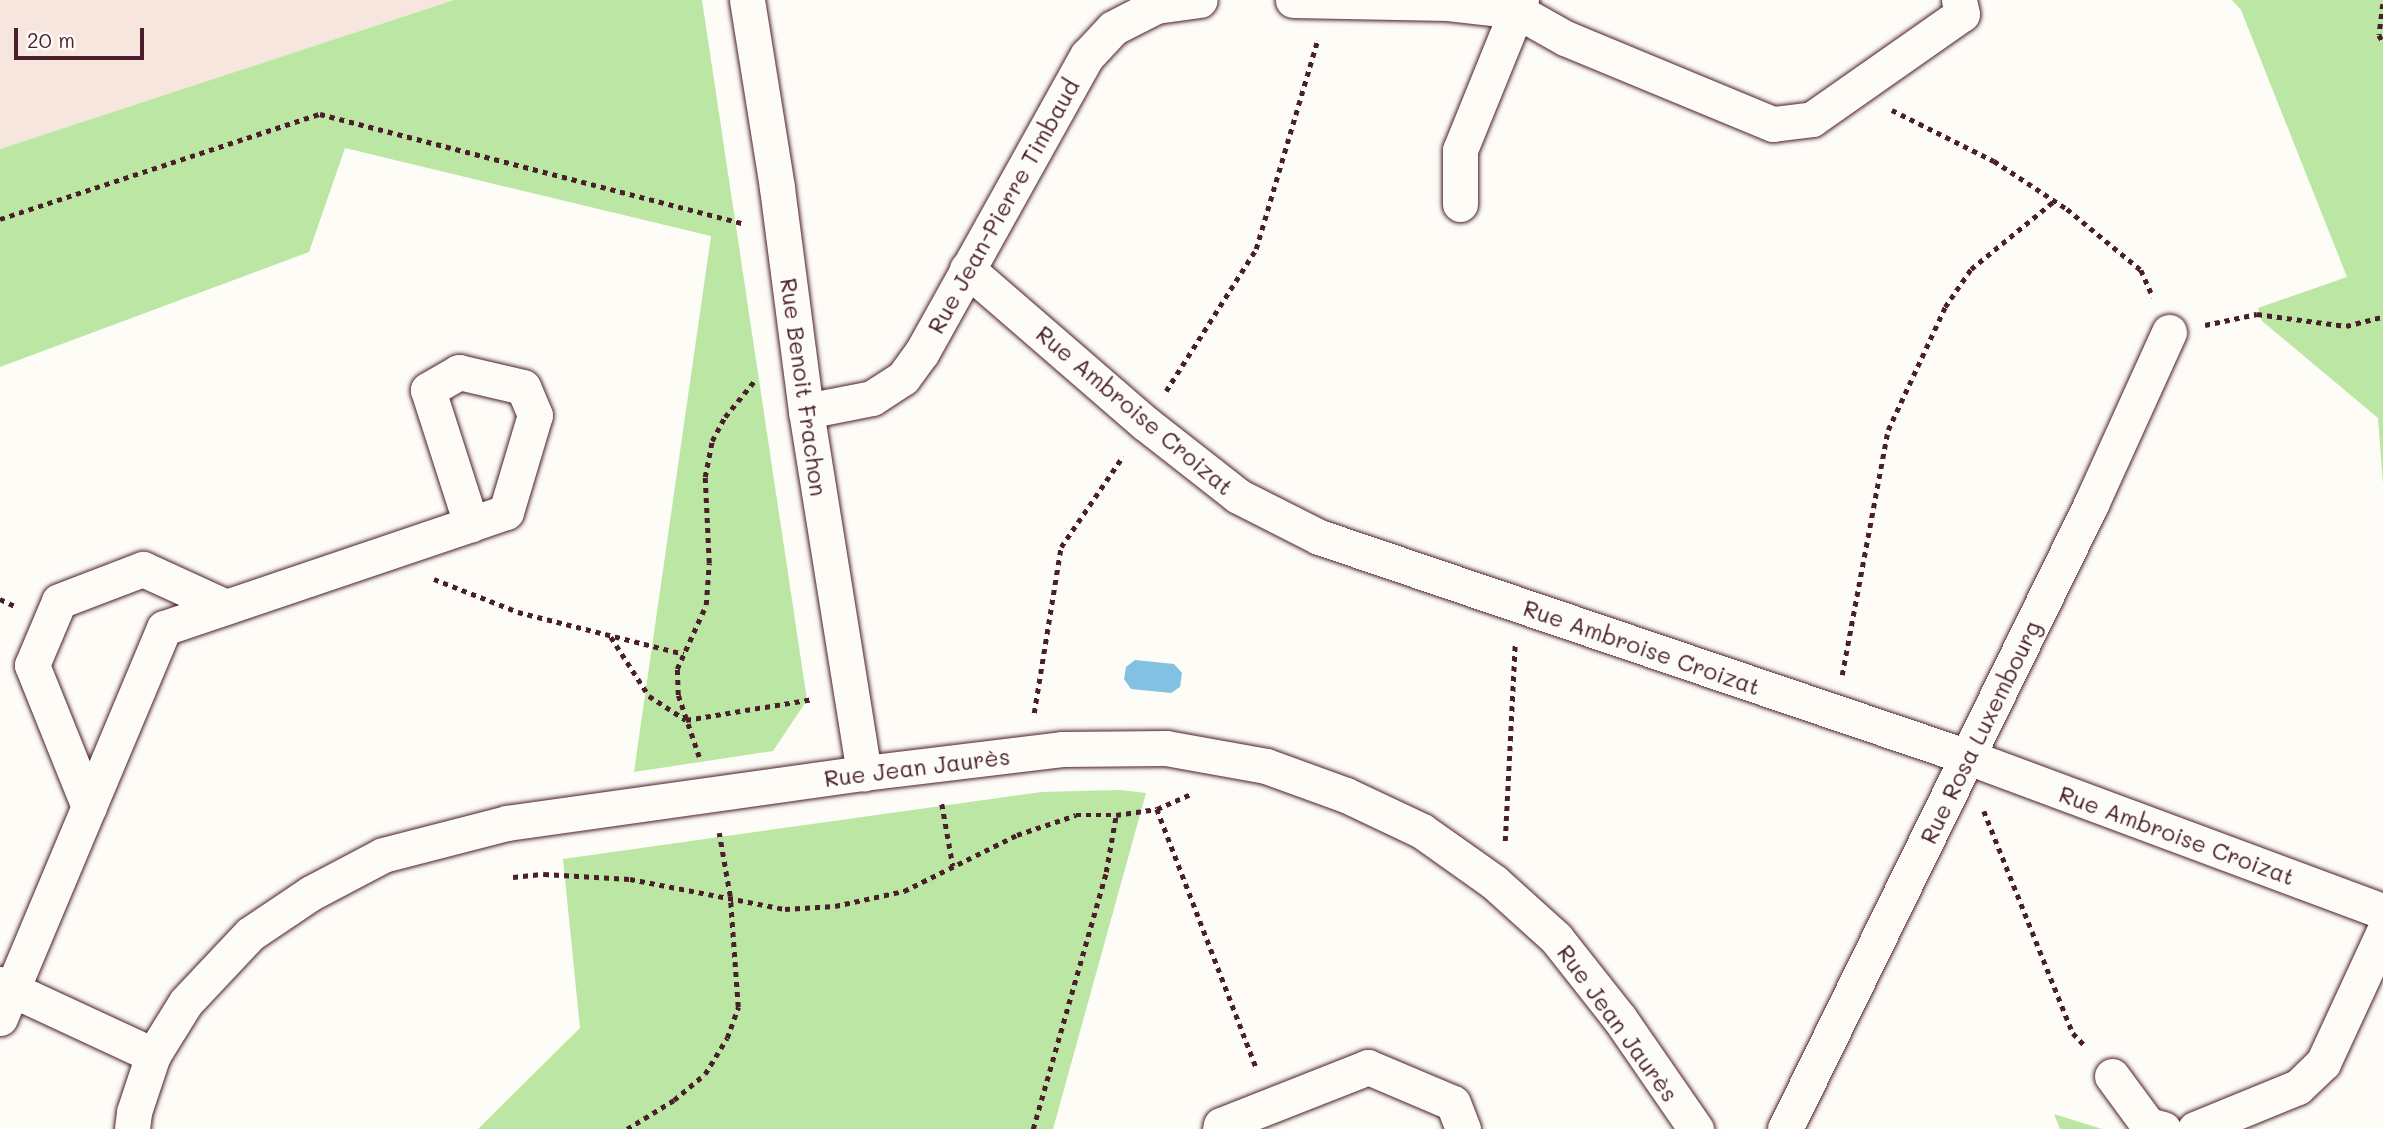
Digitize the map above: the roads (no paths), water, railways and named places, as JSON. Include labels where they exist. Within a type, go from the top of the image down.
[{"type":"street","name":"Rue Benoit Frachon","points":[[747,0],[783,234],[806,411],[864,773]]},
{"type":"street","name":"Rue Jean-Pierre Timbaud","points":[[806,411],[872,398],[903,378],[922,352],[1087,56],[1113,28],[1156,6],[1200,0]]},
{"type":"street","points":[[1293,0],[1519,6],[1565,38],[1773,124],[1812,119],[1962,14],[1959,0]]},
{"type":"street","points":[[1461,204],[1460,150],[1519,6]]},
{"type":"street","name":"Rue Ambroise Croizat","points":[[967,269],[1145,423],[1238,496],[1319,537],[1968,757],[2383,911]]},
{"type":"street","name":"Rue Rosa Luxembourg","points":[[1785,1129],[1968,757],[2169,332]]},
{"type":"street","points":[[153,1055],[4,997],[89,807],[164,628],[471,524]]},
{"type":"street","points":[[89,807],[32,665],[59,601],[143,569],[226,607]]},
{"type":"street","name":"Rue Jean Jaurès","points":[[132,1129],[134,1112],[153,1055],[186,1002],[250,934],[311,893],[383,855],[506,823],[864,773],[1062,749],[1166,748],[1266,766],[1346,795],[1422,831],[1494,882],[1556,938],[1620,1018],[1696,1129]]},
{"type":"street","points":[[2195,1129],[2298,1087],[2323,1063],[2383,933]]},
{"type":"street","points":[[1220,1129],[1221,1125],[1368,1067],[1453,1103],[1463,1129]]},
{"type":"street","points":[[2112,1076],[2148,1125],[2163,1129]]},
{"type":"water","points":[[1135,660],[1174,664],[1182,673],[1180,687],[1171,693],[1131,689],[1124,679],[1126,667]]}]
